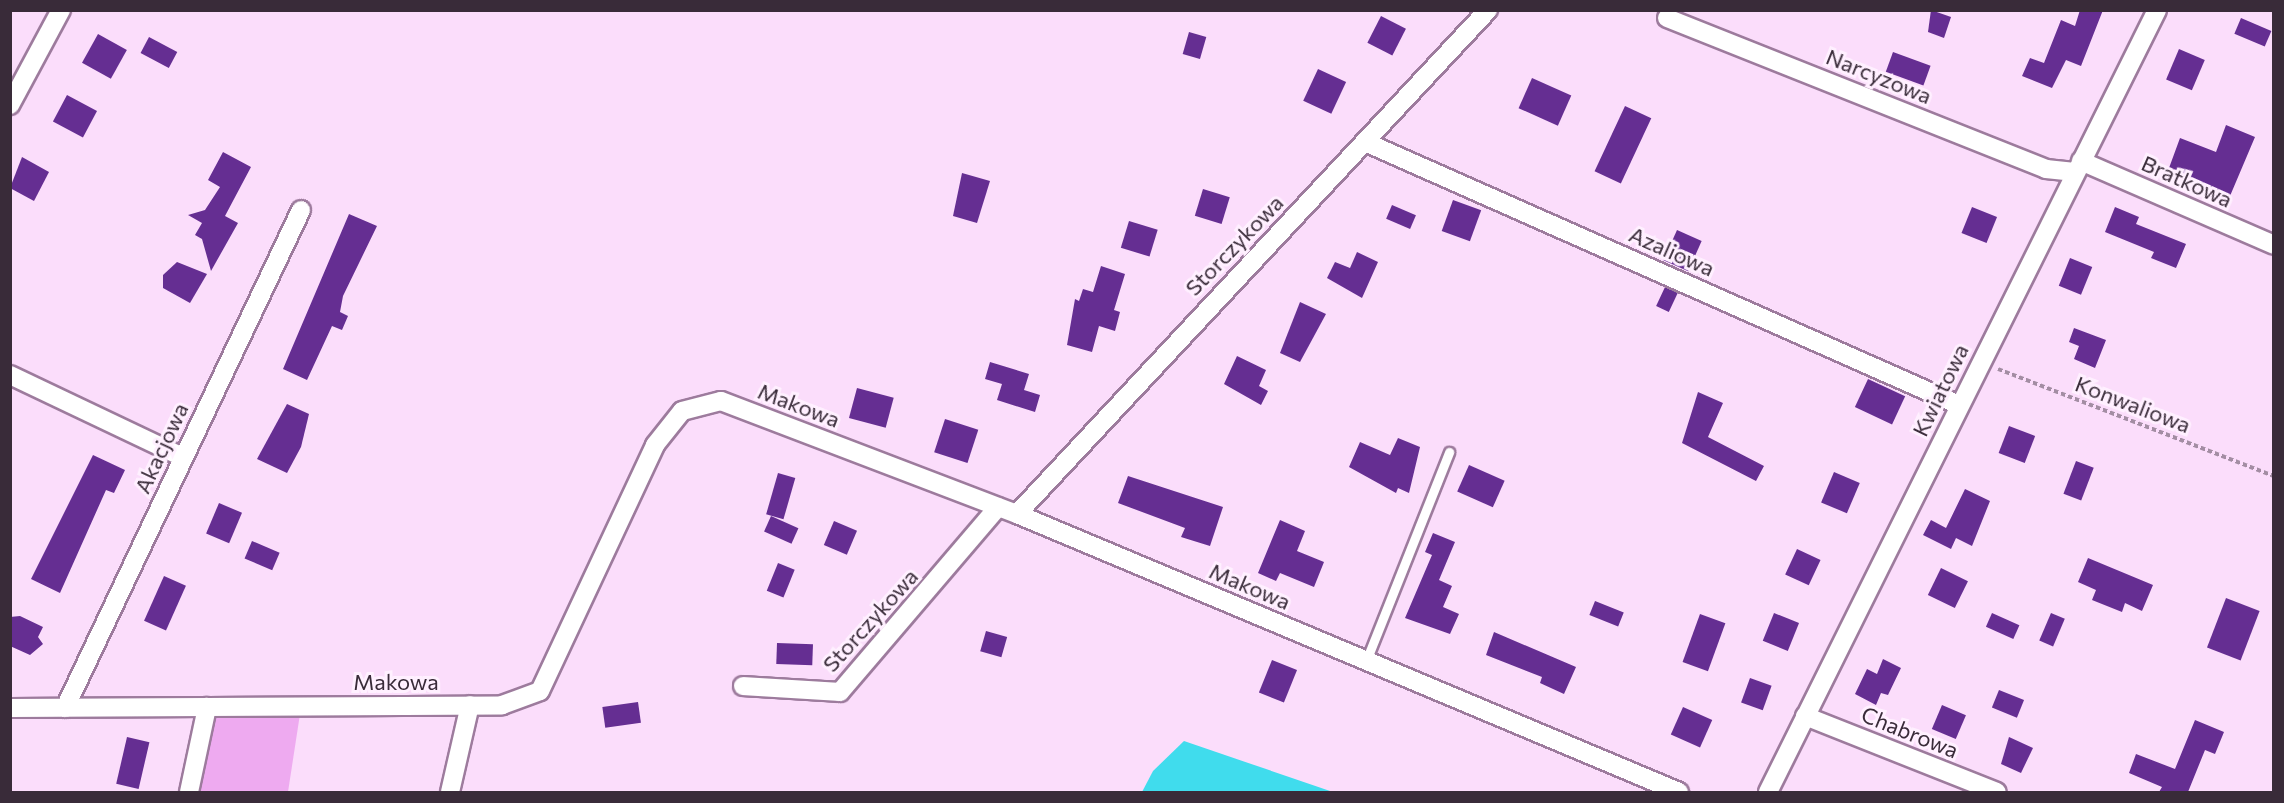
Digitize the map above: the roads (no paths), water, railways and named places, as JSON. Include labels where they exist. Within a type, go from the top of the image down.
[{"type":"street","points":[[10,105],[61,10]]},
{"type":"street","name":"Storczykowa","points":[[1017,514],[1488,10]]},
{"type":"street","name":"Kwiatowa","points":[[1768,792],[2157,10]]},
{"type":"street","name":"Narcyzowa","points":[[1667,18],[2046,169],[2078,166]]},
{"type":"street","name":"Azaliowa","points":[[1365,142],[1959,405]]},
{"type":"street","name":"Bratkowa","points":[[2078,166],[2274,245]]},
{"type":"street","name":"Akacjowa","points":[[64,708],[301,210]]},
{"type":"street","points":[[10,375],[183,457]]},
{"type":"street","name":"Makowa","points":[[10,708],[502,705],[540,692],[655,445],[682,411],[721,400],[1017,514],[1679,792]]},
{"type":"street","name":"Storczykowa","points":[[743,686],[840,692],[998,507]]},
{"type":"street","points":[[450,792],[470,705]]},
{"type":"street","points":[[189,792],[207,707]]},
{"type":"street","name":"Chabrowa","points":[[1805,716],[1997,792]]},
{"type":"lane","points":[[1366,661],[1449,452]]},
{"type":"water","points":[[1184,741],[1333,792],[1142,792],[1153,771]]}]
